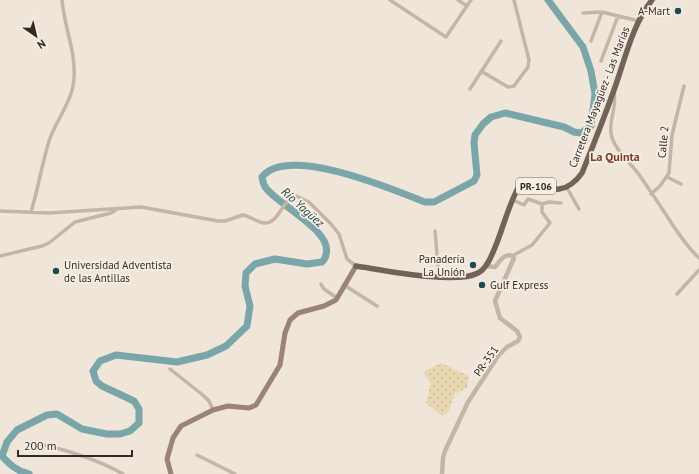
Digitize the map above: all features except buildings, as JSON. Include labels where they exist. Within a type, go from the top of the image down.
[{"type":"main road","name":"Carretera Mayagüez - Las Marías","points":[[567,188],[576,182],[582,173],[614,92],[639,21],[652,0]]},
{"type":"main road","name":"PR-106","points":[[486,266],[496,246],[521,183],[555,191],[567,188]]},
{"type":"main road","points":[[171,474],[167,459],[173,438],[181,426],[213,410],[228,406],[249,408],[256,405],[280,366],[285,333],[290,320],[298,313],[331,303],[337,298],[356,266],[439,278],[459,278],[470,276],[479,272],[486,266]]},
{"type":"street","points":[[31,212],[50,140],[70,94],[74,80],[74,63],[62,0]]},
{"type":"street","points":[[390,0],[446,37],[471,0]]},
{"type":"street","points":[[458,0],[467,6]]},
{"type":"street","points":[[481,71],[508,87],[514,86],[528,67],[529,60],[514,0]]},
{"type":"street","points":[[583,13],[602,12],[639,21]]},
{"type":"street","points":[[591,41],[602,12]]},
{"type":"street","points":[[601,61],[618,16]]},
{"type":"street","points":[[470,89],[501,41]]},
{"type":"street","name":"Calle 2","points":[[667,177],[670,167],[672,135],[684,86]]},
{"type":"street","points":[[614,92],[615,106],[612,118],[612,138],[684,242],[699,258]]},
{"type":"street","points":[[651,194],[667,177],[681,184]]},
{"type":"street","points":[[567,188],[579,210]]},
{"type":"street","points":[[0,211],[49,213],[141,207],[218,221],[243,215],[265,223],[273,220],[290,198],[296,196],[309,202],[331,224],[339,234],[347,259],[356,266]]},
{"type":"street","points":[[513,200],[524,205],[528,198],[542,204],[549,202],[561,203]]},
{"type":"street","points":[[486,266],[495,267],[504,256],[512,256],[532,245],[550,222],[542,212],[542,204]]},
{"type":"street","points":[[0,256],[50,243],[74,222],[111,213],[118,208]]},
{"type":"street","points":[[435,231],[439,278]]},
{"type":"street","name":"PR-351","points":[[442,474],[445,451],[468,402],[501,352],[518,341],[520,337],[517,330],[500,318],[495,301],[513,262],[514,258],[512,256]]},
{"type":"street","points":[[677,294],[699,270]]},
{"type":"street","points":[[321,284],[324,289],[337,298]]},
{"type":"street","points":[[344,285],[377,306]]},
{"type":"street","points":[[170,369],[204,396],[209,401],[213,410]]},
{"type":"street","points":[[40,444],[82,454],[108,465],[123,474]]},
{"type":"street","points":[[197,455],[235,474]]},
{"type":"sand","points":[[441,363],[469,376],[467,388],[455,394],[448,412],[442,416],[426,403],[431,383],[423,372]]},
{"type":"waterway","name":"Río Yagüez","points":[[29,474],[14,467],[2,456],[7,442],[17,430],[47,415],[57,414],[82,429],[107,434],[120,434],[130,431],[139,423],[139,409],[134,401],[102,386],[96,381],[93,371],[100,361],[116,355],[177,362],[207,355],[226,346],[247,326],[250,306],[245,286],[246,273],[255,264],[275,259],[307,264],[322,262],[326,255],[326,245],[321,236],[303,218],[264,186],[262,177],[275,168],[294,165],[317,167],[367,180],[425,202],[434,202],[474,181],[477,175],[474,143],[475,135],[483,124],[491,117],[505,113],[564,127],[574,132],[581,133],[591,126],[595,94],[591,71],[583,47],[548,0]]},
{"type":"place","name":"A-Mart","points":[[678,11]]},
{"type":"place","name":"Panadería La Unión","points":[[473,265]]},
{"type":"place","name":"Universidad Adventista de las Antillas","points":[[56,271]]},
{"type":"place","name":"Gulf Express","points":[[482,285]]},
{"type":"district","name":"La Quinta","points":[[615,156]]}]
